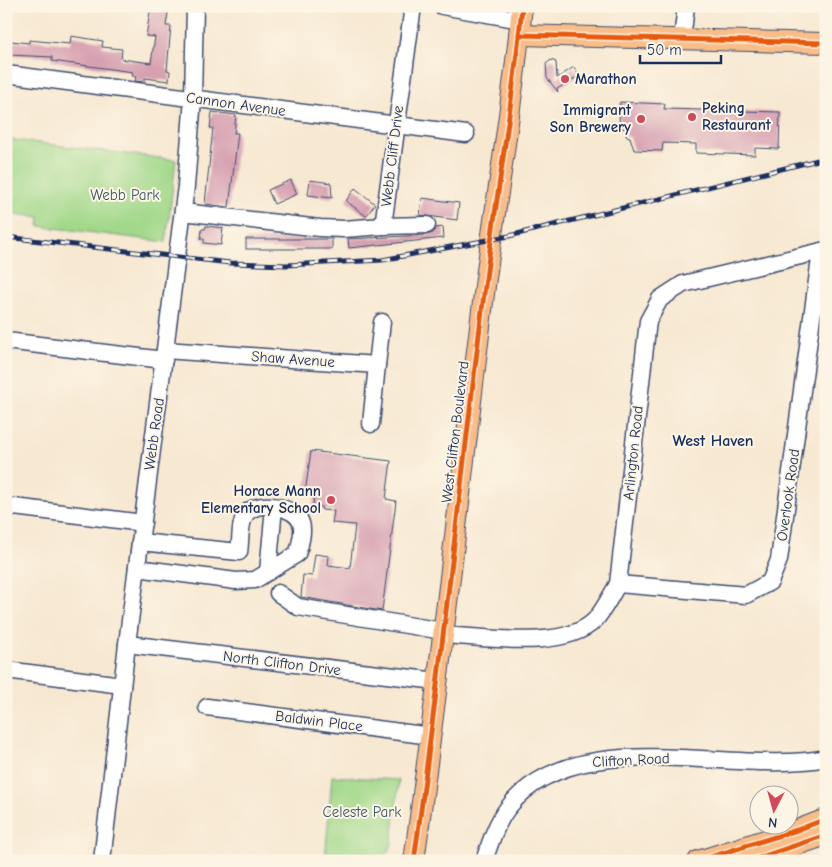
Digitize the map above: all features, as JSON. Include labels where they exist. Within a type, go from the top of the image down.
[{"type":"main road","points":[[521,21],[682,39],[826,43]]},
{"type":"main road","name":"West Clifton Boulevard","points":[[414,861],[431,736],[489,254],[521,21]]},
{"type":"main road","points":[[698,861],[797,830],[826,818]]},
{"type":"main road","points":[[750,861],[826,834]]},
{"type":"street","name":"Webb Road","points":[[102,861],[127,644],[182,212],[193,98],[195,6]]},
{"type":"street","name":"Webb Cliff Drive","points":[[182,212],[320,228],[352,229],[383,226],[413,6]]},
{"type":"street","points":[[442,6],[521,21]]},
{"type":"street","points":[[682,39],[686,6]]},
{"type":"street","name":"Cannon Avenue","points":[[6,74],[466,134]]},
{"type":"street","points":[[383,226],[427,224]]},
{"type":"street","name":"Arlington Road","points":[[278,593],[298,607],[443,633],[526,640],[573,634],[595,620],[618,584],[648,321],[660,299],[683,284],[823,251]]},
{"type":"street","name":"Overlook Road","points":[[618,584],[746,595],[770,582],[779,560],[823,251]]},
{"type":"street","points":[[371,424],[382,322]]},
{"type":"street","name":"Shaw Avenue","points":[[6,341],[165,355],[378,365]]},
{"type":"street","points":[[6,506],[143,523]]},
{"type":"street","points":[[137,568],[236,581],[254,580],[297,554],[302,526],[291,512],[274,507],[259,507],[249,511],[245,516],[236,581]]},
{"type":"street","points":[[268,572],[274,507]]},
{"type":"street","points":[[140,542],[239,552]]},
{"type":"street","name":"North Clifton Drive","points":[[127,644],[437,682]]},
{"type":"street","points":[[6,670],[122,685]]},
{"type":"street","name":"Baldwin Place","points":[[207,707],[431,736]]},
{"type":"street","name":"Clifton Road","points":[[484,861],[494,832],[508,809],[535,785],[551,775],[576,765],[641,757],[716,759],[770,764],[804,763],[826,758]]},
{"type":"green space","name":"Webb Park","points":[[6,139],[176,160],[166,242],[39,226],[40,217],[6,213]]},
{"type":"green space","name":"Celeste Park","points":[[332,776],[399,780],[392,843],[389,852],[378,861],[325,860]]},
{"type":"building","points":[[151,6],[169,6],[166,26],[171,26],[167,70],[170,71],[169,81],[145,78],[145,82],[135,81],[136,76],[132,76],[133,72],[52,61],[52,57],[9,55],[11,41],[29,43],[29,40],[70,44],[71,36],[103,41],[102,47],[122,49],[121,59],[151,63],[155,37],[146,36]]},
{"type":"building","points":[[551,60],[556,62],[557,78],[574,67],[579,76],[557,89],[558,92],[547,78],[546,64]]},
{"type":"building","points":[[620,102],[665,104],[664,109],[780,112],[779,149],[755,148],[755,155],[696,153],[696,144],[663,143],[662,151],[634,150],[630,137],[626,136],[627,129],[621,128],[619,124]]},
{"type":"building","points":[[212,112],[236,115],[234,133],[238,133],[229,207],[205,204],[213,128],[210,128]]},
{"type":"building","points":[[291,180],[297,194],[274,204],[268,190]]},
{"type":"building","points":[[310,180],[331,183],[332,198],[308,195]]},
{"type":"building","points":[[355,188],[375,204],[366,216],[346,201]]},
{"type":"building","points":[[422,198],[459,203],[457,220],[420,215]]},
{"type":"building","points":[[206,226],[223,228],[221,245],[204,243],[204,239],[201,239],[202,229],[205,229]]},
{"type":"building","points":[[443,227],[444,238],[349,248],[348,239],[427,235],[433,233],[436,228]]},
{"type":"building","points":[[246,239],[332,239],[332,249],[246,249]]},
{"type":"building","points":[[311,451],[391,461],[386,499],[396,501],[382,611],[301,597],[303,575],[312,576],[315,554],[329,556],[328,565],[350,568],[355,525],[332,523],[334,511],[322,510],[321,507],[313,506],[314,494],[305,493]]},
{"type":"railway","points":[[6,237],[230,263],[287,265],[382,260],[509,236],[826,158]]},
{"type":"cycle path","points":[[414,861],[483,302],[514,80],[522,6]]},
{"type":"cycle path","points":[[519,35],[826,43]]},
{"type":"cycle path","points":[[698,861],[826,819]]},
{"type":"cycle path","points":[[750,861],[826,835]]},
{"type":"place","name":"Marathon","points":[[565,79]]},
{"type":"place","name":"Peking Restaurant","points":[[692,117]]},
{"type":"place","name":"Immigrant Son Brewery","points":[[641,119]]},
{"type":"place","name":"Horace Mann Elementary School","points":[[331,500]]},
{"type":"district","name":"West Haven","points":[[713,441]]}]
